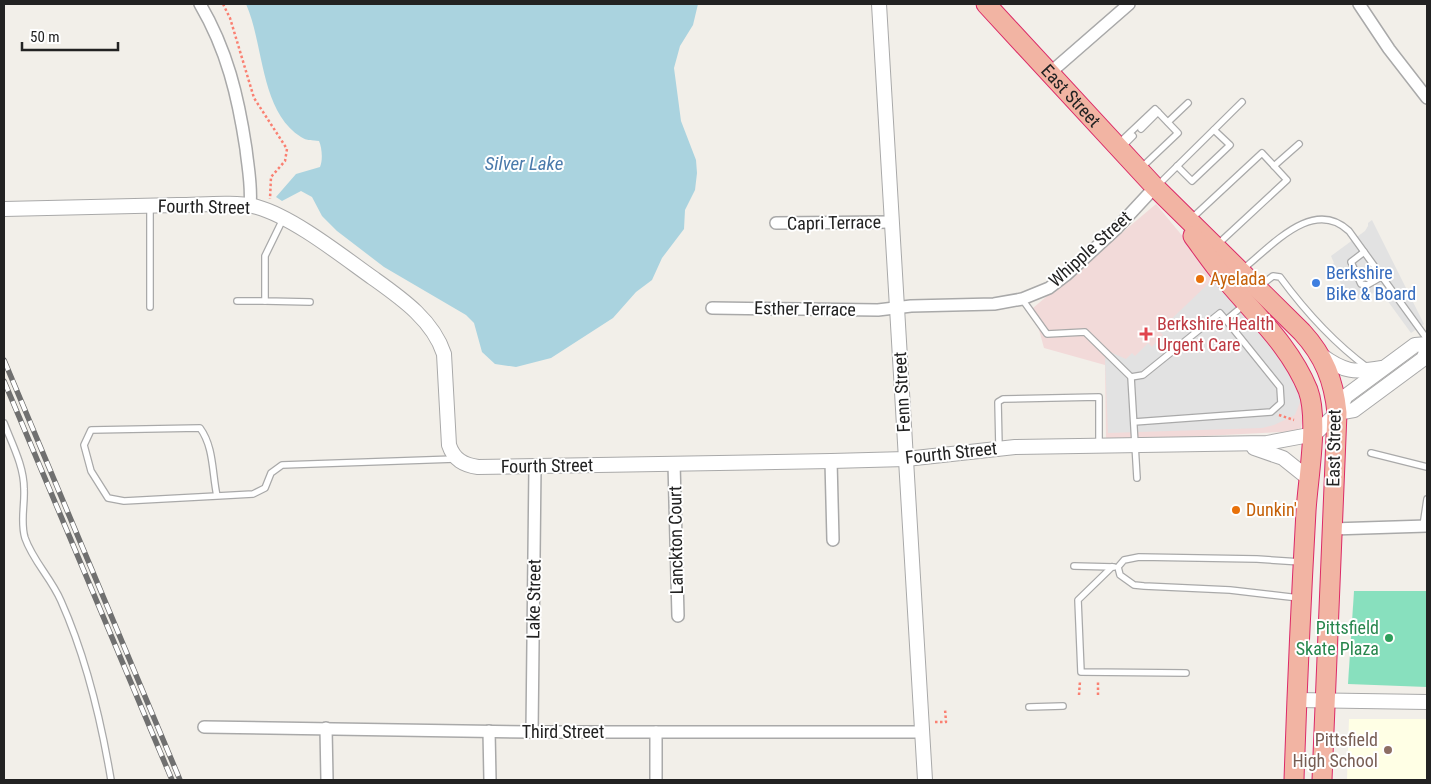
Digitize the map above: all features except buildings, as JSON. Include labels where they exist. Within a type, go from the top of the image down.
[{"type":"highway","name":"East Street","points":[[986,4],[1123,143],[1139,170],[1155,187],[1259,288],[1315,332],[1320,354],[1331,377],[1337,413],[1322,780]]},
{"type":"highway","name":"East Street","points":[[1155,187],[1227,281],[1275,334],[1296,364],[1309,393],[1312,434],[1301,598],[1294,780]]},
{"type":"street","points":[[200,4],[220,42],[232,75],[257,208]]},
{"type":"street","name":"Fenn Street","points":[[879,4],[925,780]]},
{"type":"street","points":[[1051,72],[1128,4]]},
{"type":"street","points":[[1359,4],[1427,98]]},
{"type":"street","name":"Whipple Street","points":[[898,308],[994,304],[1022,298],[1049,288],[1117,228],[1155,187]]},
{"type":"street","name":"Fourth Street","points":[[4,209],[150,206],[257,208],[282,219],[353,263],[396,296],[426,322],[436,334],[444,354],[446,366],[448,440],[451,451],[465,465],[478,467],[831,461],[906,458],[999,448],[1268,443],[1312,434],[1324,427],[1337,413]]},
{"type":"street","name":"Capri Terrace","points":[[776,224],[892,222]]},
{"type":"street","name":"Esther Terrace","points":[[712,308],[878,310],[898,308]]},
{"type":"street","points":[[1337,413],[1346,396],[1415,345],[1427,344]]},
{"type":"street","points":[[1337,413],[1354,410],[1423,359],[1427,351]]},
{"type":"street","points":[[1320,354],[1343,369],[1358,372],[1385,368]]},
{"type":"street","name":"Fourth Street","points":[[1242,444],[1269,451],[1283,458],[1308,478]]},
{"type":"street","points":[[831,461],[833,540]]},
{"type":"street","name":"Lanckton Court","points":[[674,463],[678,616]]},
{"type":"street","name":"Lake Street","points":[[532,732],[536,466]]},
{"type":"street","points":[[1332,529],[1425,526]]},
{"type":"street","points":[[1296,700],[1427,702]]},
{"type":"street","name":"Third Street","points":[[204,727],[532,732],[922,732]]},
{"type":"street","points":[[326,728],[327,780]]},
{"type":"street","points":[[490,731],[490,780]]},
{"type":"street","points":[[656,732],[656,780]]},
{"type":"lane","points":[[1155,187],[1242,102]]},
{"type":"lane","points":[[1168,122],[1188,103]]},
{"type":"lane","points":[[1123,143],[1155,109],[1178,133],[1139,170]]},
{"type":"lane","points":[[1141,129],[1158,112]]},
{"type":"lane","points":[[1177,166],[1192,181],[1230,145],[1214,130]]},
{"type":"lane","points":[[1274,166],[1299,144]]},
{"type":"lane","points":[[1189,220],[1262,153],[1286,180],[1216,246]]},
{"type":"lane","points":[[150,206],[150,307]]},
{"type":"lane","points":[[1241,270],[1301,223],[1314,219],[1330,218],[1339,221],[1349,231],[1427,339]]},
{"type":"lane","points":[[265,301],[265,256],[282,219]]},
{"type":"lane","points":[[1364,252],[1351,262],[1361,284],[1367,285],[1382,277]]},
{"type":"lane","points":[[1022,298],[1047,334],[1085,332],[1131,377],[1138,478]]},
{"type":"lane","points":[[237,301],[310,302]]},
{"type":"lane","points":[[1226,320],[1246,302]]},
{"type":"lane","points":[[1131,377],[1143,375],[1220,313],[1280,387],[1281,403],[1270,412],[1134,422]]},
{"type":"lane","points":[[1315,332],[1371,370]]},
{"type":"lane","points":[[999,448],[998,402],[1003,399],[1099,397],[1099,445]]},
{"type":"lane","points":[[4,423],[17,456],[24,487],[23,519],[25,538],[36,561],[60,598],[72,627],[100,721],[111,780]]},
{"type":"lane","points":[[216,496],[210,450],[207,438],[200,428],[91,430],[84,445],[91,470],[108,498],[124,501],[253,494],[266,488],[271,473],[282,465],[457,459]]},
{"type":"lane","points":[[1371,453],[1427,467]]},
{"type":"lane","points":[[1425,526],[1427,498]]},
{"type":"lane","points":[[1186,673],[1081,672],[1078,600],[1124,560],[1139,557],[1257,559],[1303,562]]},
{"type":"lane","points":[[1074,566],[1115,567]]},
{"type":"lane","points":[[1115,567],[1120,575],[1134,585],[1230,590],[1301,598]]},
{"type":"lane","points":[[1029,707],[1063,706]]},
{"type":"path","points":[[223,4],[230,18],[254,98],[287,149],[285,161],[272,177],[270,197],[257,208]]},
{"type":"path","points":[[1270,412],[1294,420]]},
{"type":"path","points":[[1079,695],[1081,672]]},
{"type":"path","points":[[1098,672],[1098,695]]},
{"type":"path","points":[[933,722],[946,722],[946,709]]},
{"type":"shaded area","points":[[1156,204],[1288,364],[1306,407],[1300,431],[1106,441],[1105,365],[1044,348],[1033,308]]},
{"type":"shaded area","points":[[1372,220],[1424,324],[1411,333],[1379,289],[1364,299],[1355,299],[1345,291],[1331,265],[1334,263],[1331,256],[1365,231],[1368,223]]},
{"type":"shaded area","points":[[1213,276],[1269,334],[1299,389],[1300,402],[1295,415],[1274,425],[1262,428],[1108,433],[1105,359],[1110,352],[1126,359],[1132,353],[1135,356],[1148,343],[1152,347],[1163,335],[1159,331],[1211,281]]},
{"type":"shaded area","name":"Pittsfield High School","points":[[1349,719],[1427,719],[1427,780],[1347,780]]},
{"type":"green space","name":"Pittsfield Skate Plaza","points":[[1354,591],[1427,591],[1427,687],[1348,684]]},
{"type":"water","name":"Silver Lake","points":[[246,4],[698,4],[693,25],[680,46],[674,68],[681,121],[696,160],[697,173],[695,190],[685,210],[684,229],[662,258],[652,280],[636,292],[613,318],[551,358],[516,367],[495,364],[482,352],[474,323],[466,315],[384,267],[337,231],[322,216],[312,197],[301,191],[282,201],[276,197],[296,174],[320,167],[322,161],[321,150],[319,141],[307,140],[301,137],[288,125],[278,111],[270,94],[252,20]]},
{"type":"railway","points":[[4,360],[180,780]]},
{"type":"railway","points":[[4,381],[172,780]]},
{"type":"place","name":"Ayelada","points":[[1200,279]]},
{"type":"place","name":"Berkshire Bike & Board","points":[[1316,283]]},
{"type":"place","name":"Berkshire Health Urgent Care","points":[[1146,334]]},
{"type":"place","name":"Dunkin'","points":[[1236,510]]},
{"type":"place","name":"Pittsfield Skate Plaza","points":[[1389,638]]},
{"type":"place","name":"Pittsfield High School","points":[[1388,750]]}]
